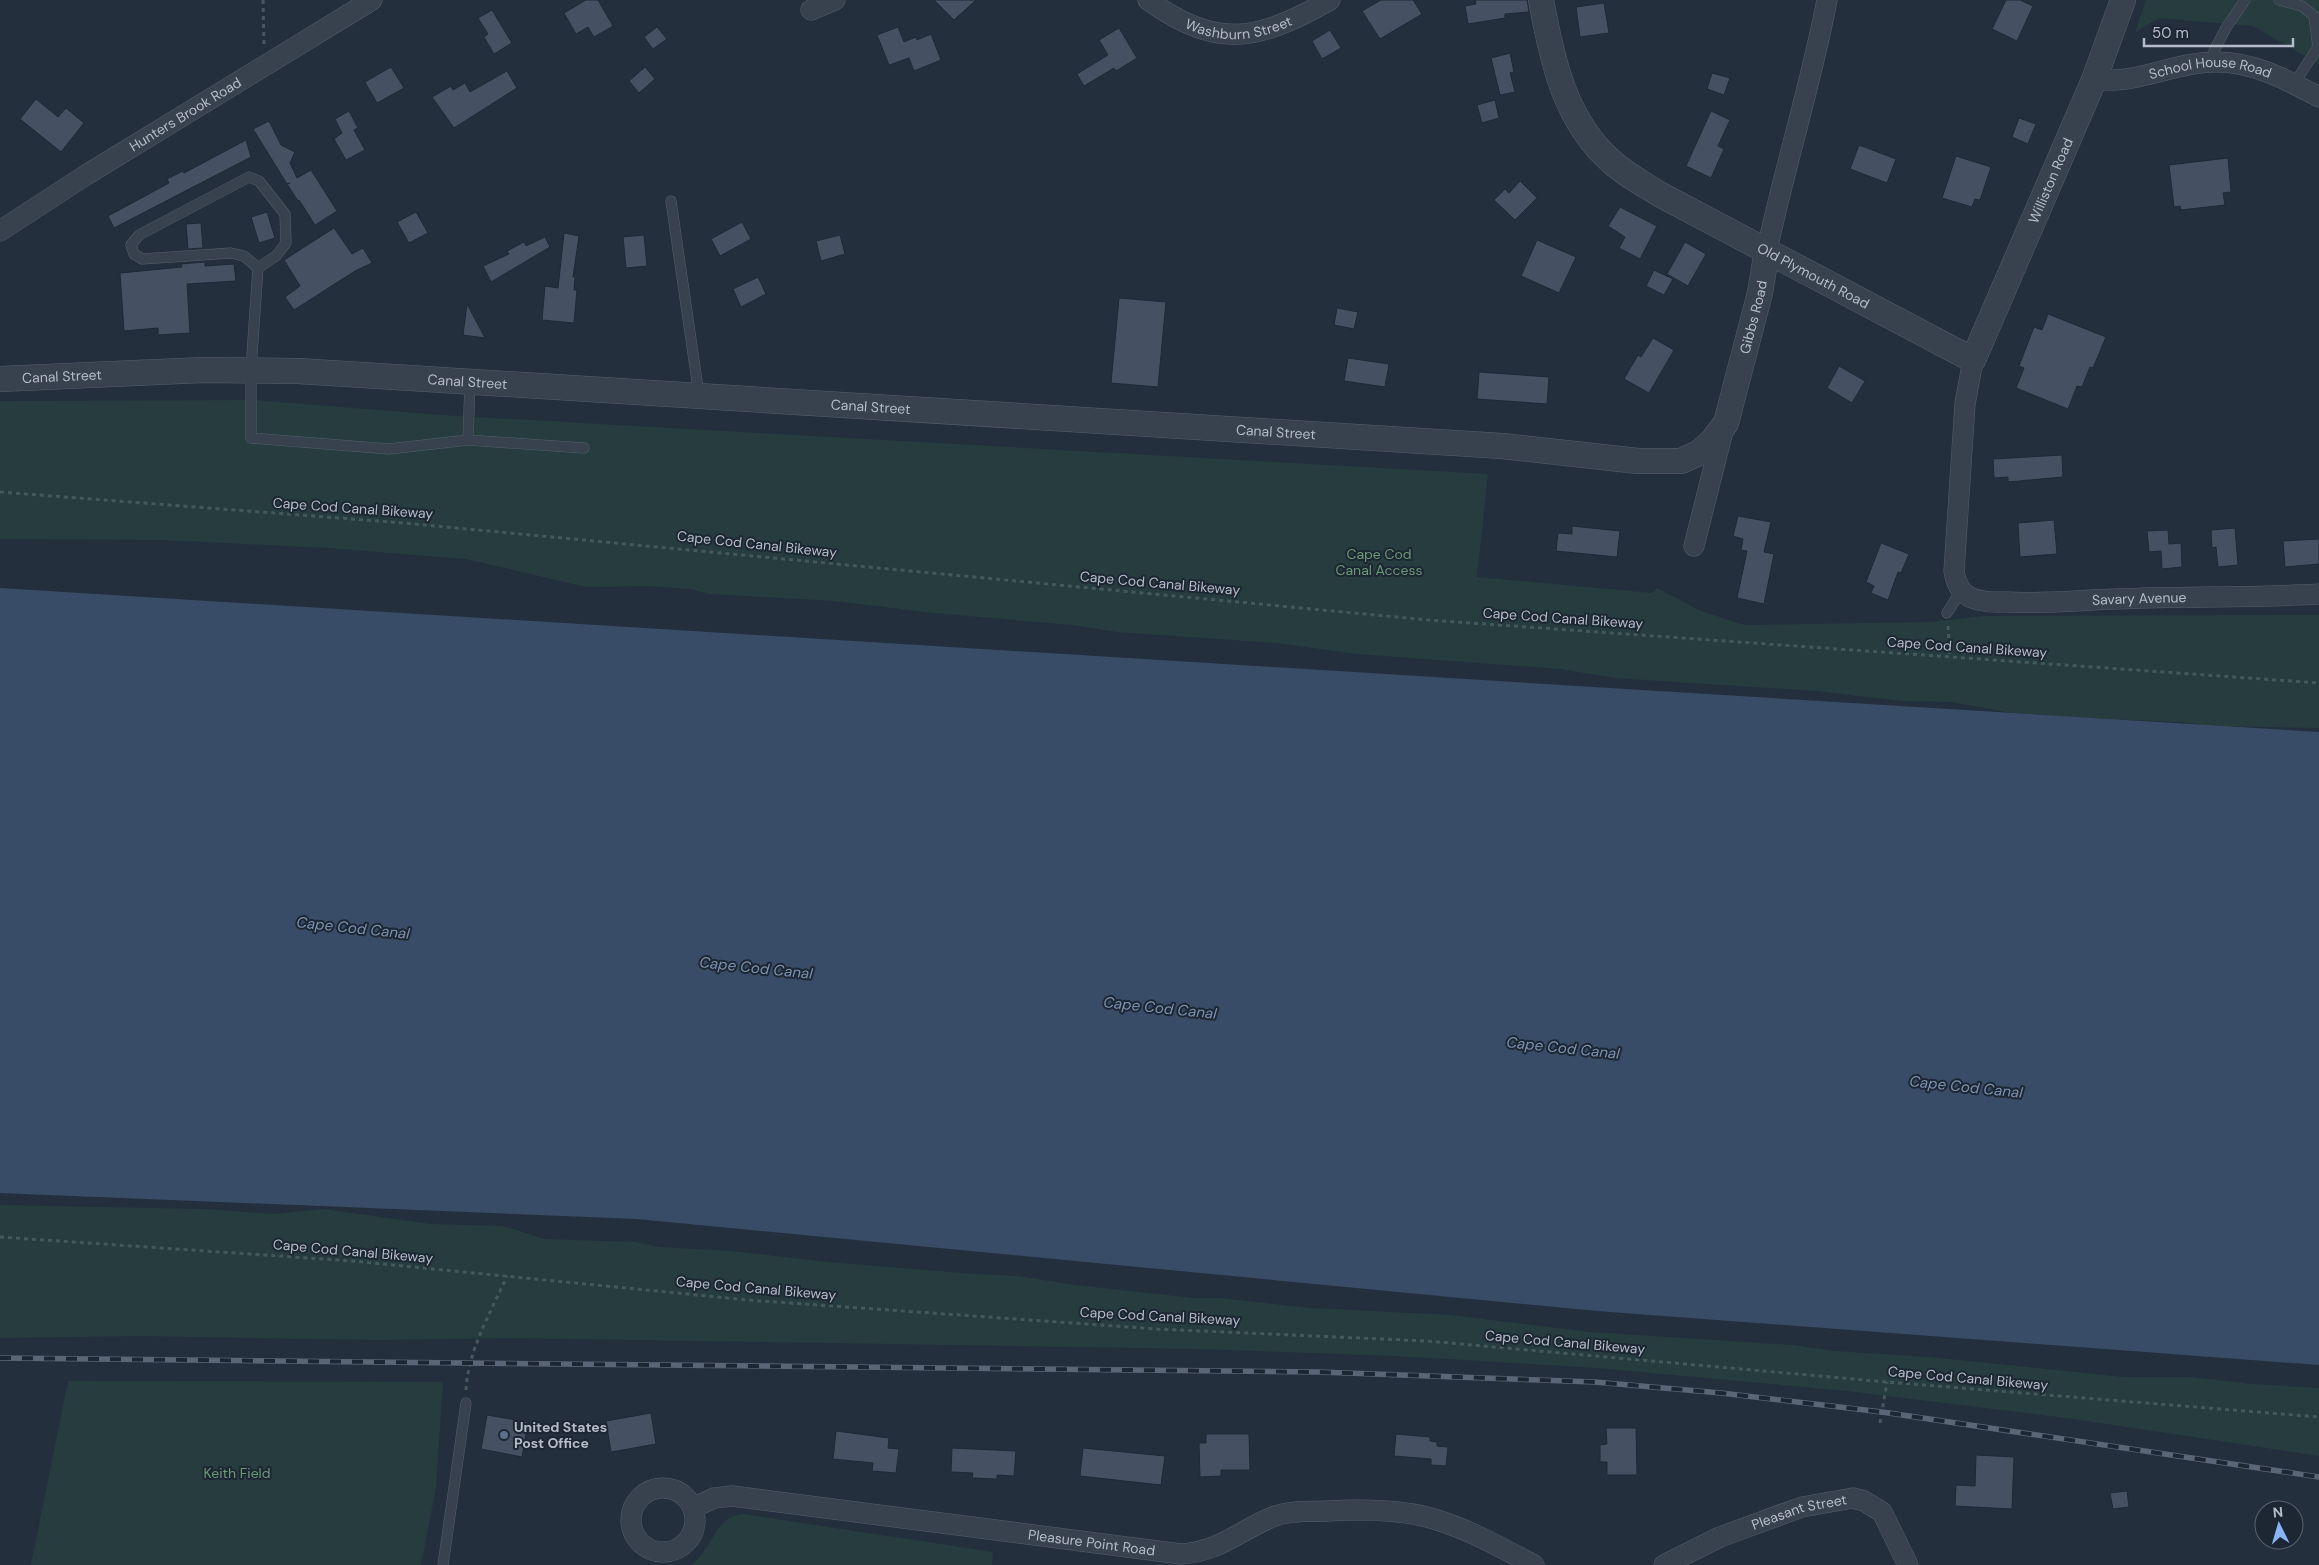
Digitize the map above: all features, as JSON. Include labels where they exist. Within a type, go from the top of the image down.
[{"type":"street","name":"Hunters Brook Road","points":[[0,231],[86,175],[372,0]]},
{"type":"street","points":[[811,10],[835,0]]},
{"type":"street","name":"Washburn Street","points":[[1148,0],[1186,24],[1203,31],[1238,35],[1271,29],[1330,0]]},
{"type":"street","name":"Old Plymouth Road","points":[[1541,0],[1554,66],[1565,95],[1576,119],[1593,144],[1613,163],[1636,180],[1973,360]]},
{"type":"street","name":"Gibbs Road","points":[[1694,546],[1760,293],[1777,200],[1814,67],[1827,0]]},
{"type":"street","name":"Williston Road","points":[[1973,360],[2094,80],[2123,0]]},
{"type":"street","name":"School House Road","points":[[2094,80],[2131,78],[2194,64],[2214,62],[2236,63],[2263,70],[2319,96]]},
{"type":"street","points":[[1962,591],[1956,582],[1954,571],[1964,404],[1973,360]]},
{"type":"street","name":"Canal Street","points":[[0,379],[251,369],[699,395],[1502,446],[1661,462],[1681,461],[1699,453],[1713,440],[1726,423]]},
{"type":"street","name":"Savary Avenue","points":[[1962,591],[1970,598],[1982,601],[2024,603],[2319,594]]},
{"type":"street","name":"Pleasure Point Road","points":[[693,1508],[714,1498],[732,1496],[1182,1554],[1213,1549],[1253,1526],[1287,1513],[1356,1509],[1401,1512],[1428,1517],[1481,1537],[1534,1565]]},
{"type":"street","name":"Pleasant Street","points":[[1664,1565],[1720,1538],[1802,1507],[1853,1498],[1864,1501],[1882,1512],[1908,1565]]},
{"type":"lane","points":[[2214,62],[2214,51],[2226,28],[2246,0]]},
{"type":"lane","points":[[2280,0],[2302,6],[2314,16],[2318,47],[2294,84]]},
{"type":"lane","points":[[249,177],[259,181],[285,214],[286,243],[276,256],[258,268],[244,256],[231,253],[142,260],[134,254],[131,245],[139,235],[249,177]]},
{"type":"lane","points":[[671,201],[699,395]]},
{"type":"lane","points":[[258,268],[251,369],[251,438],[389,450],[468,440],[584,448]]},
{"type":"lane","points":[[468,440],[470,381]]},
{"type":"lane","points":[[1947,613],[1962,591]]},
{"type":"lane","points":[[443,1565],[466,1403]]},
{"type":"path","points":[[263,0],[263,35],[266,65]]},
{"type":"path","name":"Cape Cod Canal Bikeway","points":[[0,492],[424,524],[1428,620],[2319,683]]},
{"type":"path","points":[[1947,613],[1950,657]]},
{"type":"path","name":"Cape Cod Canal Bikeway","points":[[0,1237],[352,1261],[796,1303],[1157,1329],[1427,1341],[1887,1382],[2319,1417]]},
{"type":"path","points":[[466,1403],[467,1377],[478,1341],[507,1276]]},
{"type":"path","points":[[1880,1423],[1887,1382]]},
{"type":"green space","points":[[2146,0],[2319,0],[2319,64],[2253,26],[2159,18],[2135,32]]},
{"type":"green space","name":"Cape Cod Canal Access","points":[[255,400],[440,415],[1488,474],[1477,577],[1652,593],[1657,588],[1701,611],[1745,625],[1931,622],[1984,616],[2319,615],[2319,728],[2211,726],[2180,722],[2064,717],[2006,712],[1951,702],[1902,701],[1816,691],[1615,678],[1560,669],[1357,654],[1277,643],[1117,632],[1072,625],[933,613],[835,601],[709,594],[690,589],[649,586],[586,587],[466,559],[328,548],[162,540],[0,539],[0,401]]},
{"type":"green space","points":[[0,1205],[205,1209],[274,1214],[323,1209],[430,1224],[503,1226],[544,1239],[636,1242],[659,1247],[730,1251],[828,1262],[1018,1276],[1075,1285],[1193,1298],[1220,1298],[1311,1308],[1451,1315],[1590,1332],[1793,1345],[1834,1351],[1929,1357],[2124,1377],[2189,1377],[2253,1384],[2319,1388],[2319,1456],[2074,1419],[1847,1391],[1597,1368],[1396,1356],[1199,1349],[512,1338],[378,1340],[142,1336],[0,1338]]},
{"type":"green space","name":"Keith Field","points":[[68,1381],[443,1382],[436,1488],[421,1565],[31,1565]]},
{"type":"green space","points":[[743,1514],[993,1552],[992,1565],[691,1565],[698,1559],[725,1521],[733,1516]]},
{"type":"water","name":"Cape Cod Canal","points":[[0,588],[2319,732],[2319,1365],[1597,1311],[637,1219],[0,1193]]},
{"type":"building","points":[[586,0],[598,0],[613,26],[594,37],[588,27],[576,34],[564,13]]},
{"type":"building","points":[[934,0],[976,0],[954,20]]},
{"type":"building","points":[[1381,0],[1413,0],[1422,14],[1380,39],[1362,11]]},
{"type":"building","points":[[1475,0],[1527,0],[1529,12],[1505,14],[1505,18],[1468,24],[1465,6],[1476,4]]},
{"type":"building","points":[[2006,0],[2020,0],[2033,6],[2017,41],[1992,29]]},
{"type":"building","points":[[1604,3],[1609,33],[1580,37],[1576,7]]},
{"type":"building","points":[[492,10],[512,43],[494,54],[484,37],[488,34],[478,18]]},
{"type":"building","points":[[657,27],[667,39],[653,49],[644,37]]},
{"type":"building","points":[[898,27],[904,42],[916,37],[917,40],[931,34],[941,60],[914,71],[909,58],[889,65],[877,35]]},
{"type":"building","points":[[1119,28],[1137,58],[1116,71],[1114,68],[1084,86],[1077,74],[1108,55],[1099,40]]},
{"type":"building","points":[[1330,30],[1341,48],[1322,59],[1312,41]]},
{"type":"building","points":[[1510,53],[1514,72],[1510,73],[1515,92],[1500,95],[1491,58]]},
{"type":"building","points":[[391,67],[404,88],[377,103],[365,82]]},
{"type":"building","points":[[645,67],[655,79],[639,93],[629,81]]},
{"type":"building","points":[[507,71],[517,88],[454,128],[432,97],[451,86],[453,90],[465,83],[470,92]]},
{"type":"building","points":[[1712,73],[1730,78],[1724,95],[1707,89]]},
{"type":"building","points":[[36,99],[58,117],[66,108],[84,123],[61,152],[20,119]]},
{"type":"building","points":[[1495,100],[1499,118],[1482,123],[1477,105]]},
{"type":"building","points":[[349,111],[358,128],[354,130],[365,150],[346,160],[334,139],[342,133],[335,119]]},
{"type":"building","points":[[1711,111],[1730,120],[1718,146],[1724,149],[1711,178],[1686,166]]},
{"type":"building","points":[[2019,118],[2036,124],[2028,144],[2012,137]]},
{"type":"building","points":[[269,121],[281,145],[295,152],[290,163],[297,178],[311,170],[337,211],[315,225],[253,129]]},
{"type":"building","points":[[246,140],[251,157],[114,228],[108,216],[169,183],[167,179],[183,171],[184,173]]},
{"type":"building","points":[[1859,145],[1896,159],[1887,183],[1850,169]]},
{"type":"building","points":[[1956,156],[1991,167],[1980,200],[1975,199],[1972,207],[1942,198]]},
{"type":"building","points":[[2228,158],[2231,192],[2223,193],[2225,205],[2181,210],[2180,206],[2174,207],[2169,165]]},
{"type":"building","points":[[1520,181],[1537,198],[1515,220],[1494,200],[1505,189],[1509,193]]},
{"type":"building","points":[[1620,207],[1657,226],[1640,259],[1619,248],[1625,237],[1608,226]]},
{"type":"building","points":[[267,212],[275,238],[259,243],[251,217]]},
{"type":"building","points":[[416,212],[428,233],[409,243],[397,222]]},
{"type":"building","points":[[742,222],[751,239],[720,256],[711,239]]},
{"type":"building","points":[[201,223],[203,248],[188,249],[186,224]]},
{"type":"building","points":[[334,228],[352,254],[363,248],[372,263],[355,271],[294,310],[285,297],[300,286],[284,260]]},
{"type":"building","points":[[564,233],[579,236],[573,277],[575,277],[574,290],[577,290],[574,323],[542,320],[545,286],[558,288]]},
{"type":"building","points":[[644,235],[647,266],[626,268],[623,237]]},
{"type":"building","points":[[840,235],[845,254],[821,261],[816,241]]},
{"type":"building","points":[[545,237],[550,247],[491,282],[483,266],[509,254],[507,251],[524,242],[526,246]]},
{"type":"building","points":[[1537,240],[1576,257],[1559,293],[1521,276]]},
{"type":"building","points":[[1685,242],[1706,254],[1688,286],[1667,274]]},
{"type":"building","points":[[205,262],[205,266],[234,264],[236,281],[187,284],[190,333],[158,335],[158,328],[124,331],[120,273],[182,267],[181,264]]},
{"type":"building","points":[[1654,270],[1673,279],[1664,295],[1646,286]]},
{"type":"building","points":[[758,277],[766,294],[741,307],[733,289]]},
{"type":"building","points":[[1119,298],[1166,302],[1158,387],[1111,383]]},
{"type":"building","points":[[467,304],[485,338],[463,335]]},
{"type":"building","points":[[1337,308],[1358,312],[1354,329],[1334,325]]},
{"type":"building","points":[[2048,314],[2106,337],[2093,368],[2090,367],[2082,387],[2077,386],[2068,409],[2016,388],[2024,368],[2019,366],[2034,327],[2042,330]]},
{"type":"building","points":[[1653,338],[1674,350],[1649,393],[1624,379],[1638,355],[1641,357]]},
{"type":"building","points":[[1348,358],[1389,364],[1385,387],[1344,381]]},
{"type":"building","points":[[1839,366],[1865,381],[1852,403],[1827,388]]},
{"type":"building","points":[[1479,372],[1549,377],[1547,404],[1477,399]]},
{"type":"building","points":[[2062,455],[2063,477],[2008,482],[2008,477],[1994,478],[1993,459]]},
{"type":"building","points":[[1738,516],[1771,522],[1764,552],[1774,554],[1764,604],[1737,598],[1747,551],[1741,550],[1743,539],[1733,536]]},
{"type":"building","points":[[2054,520],[2057,554],[2020,557],[2018,523]]},
{"type":"building","points":[[1572,526],[1620,531],[1617,557],[1556,551],[1558,533],[1572,534]]},
{"type":"building","points":[[2235,528],[2238,565],[2218,567],[2216,547],[2212,548],[2211,530]]},
{"type":"building","points":[[2168,530],[2169,544],[2181,543],[2182,567],[2162,569],[2161,551],[2149,552],[2147,531]]},
{"type":"building","points":[[2319,539],[2319,564],[2285,567],[2283,541]]},
{"type":"building","points":[[1881,543],[1909,554],[1901,573],[1898,572],[1888,600],[1871,593],[1874,586],[1866,582]]},
{"type":"building","points":[[651,1413],[656,1444],[611,1452],[606,1421]]},
{"type":"building","name":"United States Post Office","points":[[487,1415],[528,1422],[522,1457],[481,1449]]},
{"type":"building","points":[[1606,1428],[1636,1428],[1637,1475],[1607,1475],[1607,1462],[1600,1462],[1600,1445],[1607,1444]]},
{"type":"building","points":[[836,1431],[889,1438],[888,1448],[899,1449],[896,1473],[872,1471],[873,1463],[833,1459]]},
{"type":"building","points":[[1206,1434],[1249,1434],[1250,1470],[1221,1470],[1221,1476],[1200,1477],[1199,1443],[1206,1443]]},
{"type":"building","points":[[1396,1434],[1430,1437],[1430,1441],[1437,1442],[1437,1446],[1448,1447],[1446,1466],[1431,1465],[1431,1459],[1394,1456]]},
{"type":"building","points":[[952,1448],[1016,1451],[1014,1476],[997,1475],[997,1479],[972,1478],[973,1473],[951,1472]]},
{"type":"building","points":[[1083,1448],[1165,1456],[1161,1485],[1080,1476]]},
{"type":"building","points":[[1976,1455],[2014,1457],[2012,1509],[1955,1506],[1956,1485],[1975,1486]]},
{"type":"building","points":[[2127,1491],[2129,1507],[2113,1509],[2110,1493]]},
{"type":"railway","points":[[0,1358],[1319,1372],[1595,1382],[1721,1393],[1882,1412],[2319,1477]]},
{"type":"place","name":"United States Post Office","points":[[504,1435]]}]
